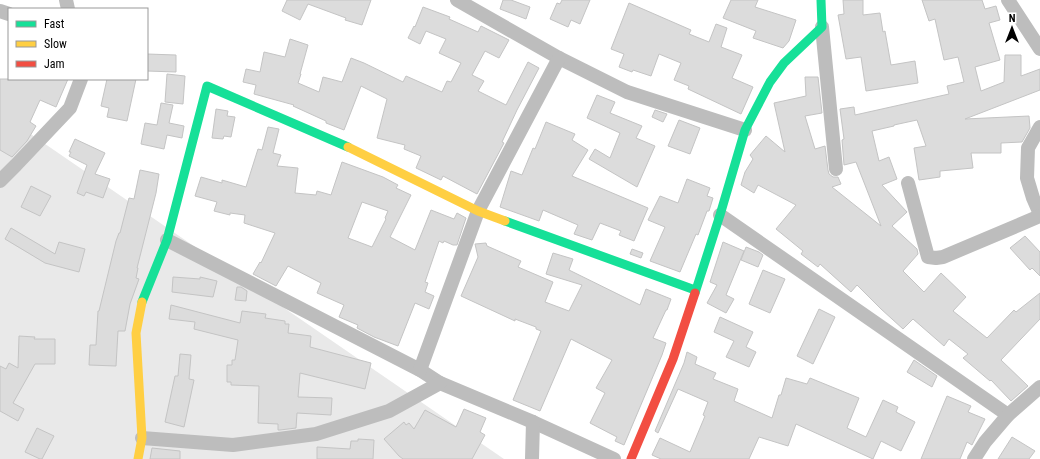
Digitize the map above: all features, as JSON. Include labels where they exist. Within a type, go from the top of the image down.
[{"type":"street","points":[[457,0],[559,58],[627,92],[744,130]]},
{"type":"street","points":[[821,0],[822,27],[836,169]]},
{"type":"street","points":[[1008,0],[1040,49]]},
{"type":"street","points":[[631,459],[673,359],[720,215],[744,130],[770,82],[784,63],[822,27]]},
{"type":"street","points":[[420,370],[478,211],[559,58]]},
{"type":"street","points":[[0,181],[70,108],[81,80]]},
{"type":"street","points":[[138,459],[142,438],[136,333],[141,306],[167,240],[207,86],[338,143],[478,211],[695,290]]},
{"type":"street","points":[[908,183],[928,257],[943,257],[1040,215],[1027,178],[1028,148],[1040,127]]},
{"type":"street","points":[[720,215],[1008,415]]},
{"type":"street","points":[[167,240],[420,370],[440,383],[533,422],[614,459]]},
{"type":"street","points":[[142,438],[234,445],[316,434],[389,411],[440,383]]},
{"type":"street","points":[[974,459],[985,442],[1008,415],[1040,387]]},
{"type":"street","points":[[532,459],[533,422]]},
{"type":"shaded area","points":[[0,113],[504,459],[0,459]]},
{"type":"building","points":[[287,0],[371,0],[362,25],[345,20],[346,18],[308,4],[300,20],[282,11]]},
{"type":"building","points":[[503,0],[511,0],[530,7],[526,19],[500,9]]},
{"type":"building","points":[[562,0],[590,0],[580,24],[571,20],[568,27],[550,19],[557,3],[560,4]]},
{"type":"building","points":[[731,0],[758,0],[755,7],[796,20],[789,41],[783,48],[753,38],[756,31],[723,18]]},
{"type":"building","points":[[843,0],[863,0],[863,15],[880,13],[891,65],[915,61],[918,83],[866,91],[861,57],[846,59],[838,15],[844,14]]},
{"type":"building","points":[[922,0],[982,0],[985,9],[996,6],[1000,20],[989,23],[1000,60],[975,67],[981,91],[1004,82],[1005,55],[1021,55],[1021,76],[1040,69],[1040,90],[965,119],[1029,116],[1030,128],[1022,142],[1001,143],[1001,153],[971,153],[973,168],[940,171],[940,177],[919,180],[914,148],[926,146],[917,120],[872,131],[879,161],[889,157],[897,179],[882,185],[907,212],[892,226],[917,249],[918,254],[903,271],[924,292],[941,273],[966,297],[953,311],[987,338],[1014,310],[1016,312],[1040,293],[1040,319],[1001,360],[1028,386],[1011,401],[991,380],[990,381],[963,358],[968,354],[949,339],[944,346],[913,319],[903,329],[857,285],[851,292],[820,264],[818,267],[801,254],[803,251],[776,229],[796,205],[758,185],[754,193],[741,185],[745,172],[753,159],[750,155],[766,136],[785,152],[774,103],[806,96],[805,77],[818,77],[822,113],[805,116],[815,149],[825,146],[829,174],[833,177],[838,177],[841,184],[832,187],[881,226],[856,162],[844,165],[842,140],[844,139],[840,109],[854,107],[855,115],[949,94],[947,86],[964,82],[958,57],[944,60],[935,19],[929,21]]},
{"type":"building","points":[[629,3],[691,30],[689,34],[709,42],[716,24],[727,28],[721,47],[742,55],[732,78],[753,87],[741,114],[688,89],[689,86],[674,80],[681,63],[659,54],[651,76],[633,70],[632,72],[619,67],[624,54],[611,49]]},
{"type":"building","points":[[423,7],[450,17],[449,19],[478,32],[481,26],[509,40],[499,58],[485,51],[472,75],[484,81],[478,91],[506,105],[528,62],[539,68],[502,142],[504,143],[477,194],[443,176],[441,180],[416,168],[421,156],[404,149],[405,145],[377,138],[387,99],[361,86],[344,130],[326,123],[326,121],[293,106],[294,105],[254,94],[256,85],[243,82],[246,69],[260,72],[264,52],[285,57],[290,39],[308,45],[298,83],[319,92],[323,77],[342,82],[351,58],[403,82],[406,76],[442,92],[447,81],[451,82],[461,63],[439,53],[446,39],[426,31],[420,44],[408,38],[414,26],[415,27]]},
{"type":"building","points":[[148,54],[176,55],[176,72],[148,71]]},
{"type":"building","points":[[167,74],[185,76],[183,104],[165,102]]},
{"type":"building","points":[[0,79],[68,80],[56,107],[40,100],[30,122],[36,126],[27,141],[12,157],[0,150]]},
{"type":"building","points":[[107,80],[136,80],[127,121],[107,117],[109,108],[101,106]]},
{"type":"building","points":[[597,95],[615,102],[610,113],[642,126],[636,138],[655,146],[637,187],[589,159],[595,149],[610,158],[620,133],[587,118]]},
{"type":"building","points":[[161,103],[173,105],[169,123],[184,126],[182,138],[167,135],[164,149],[141,144],[145,123],[157,125]]},
{"type":"building","points":[[216,109],[228,111],[227,116],[235,117],[231,137],[224,136],[223,139],[212,138]]},
{"type":"building","points":[[655,110],[667,114],[663,122],[652,117]]},
{"type":"building","points":[[679,120],[700,128],[690,154],[668,146]]},
{"type":"building","points":[[546,122],[575,134],[572,140],[588,150],[572,176],[648,208],[634,241],[619,235],[621,231],[600,223],[592,240],[574,234],[578,225],[543,210],[539,221],[500,207],[511,171],[522,175]]},
{"type":"building","points":[[268,127],[279,129],[273,153],[281,155],[277,166],[298,168],[295,193],[316,195],[317,191],[331,195],[342,162],[383,177],[398,185],[396,188],[411,195],[390,237],[415,250],[431,210],[454,219],[457,213],[466,218],[457,245],[439,241],[425,282],[428,283],[425,292],[434,296],[429,309],[415,303],[398,346],[374,337],[357,328],[358,325],[339,317],[344,305],[317,293],[321,283],[288,266],[276,286],[253,274],[260,262],[261,263],[275,233],[244,223],[245,215],[230,213],[230,215],[214,211],[217,202],[195,196],[201,177],[222,183],[222,180],[246,187],[258,149],[262,150]],"holes":[[[362,202],[388,211],[385,218],[386,219],[372,247],[348,238]]]},
{"type":"building","points":[[75,139],[105,153],[95,174],[110,179],[103,198],[86,192],[84,196],[77,193],[87,165],[69,156],[71,152],[69,152]]},
{"type":"building","points":[[140,170],[159,174],[156,193],[137,268],[136,278],[139,279],[130,304],[125,331],[118,331],[116,366],[89,365],[90,345],[96,345],[98,311],[116,241],[120,233],[129,198],[134,199]]},
{"type":"building","points":[[687,179],[710,188],[707,196],[713,198],[709,211],[707,211],[698,235],[696,234],[680,272],[650,261],[665,227],[648,220],[660,196],[678,203]]},
{"type":"building","points":[[31,186],[51,196],[40,216],[21,207]]},
{"type":"building","points":[[11,228],[55,254],[59,242],[85,249],[79,272],[45,263],[5,239]]},
{"type":"building","points":[[1025,236],[1040,252],[1040,276],[1032,268],[1030,270],[1010,248]]},
{"type":"building","points":[[723,242],[744,251],[726,295],[734,299],[726,313],[707,303],[717,285],[710,282]]},
{"type":"building","points":[[486,243],[487,246],[521,261],[518,267],[553,282],[545,302],[569,311],[582,285],[546,274],[553,253],[573,259],[569,270],[640,305],[646,289],[671,299],[653,338],[666,343],[624,445],[615,441],[617,437],[590,423],[605,393],[596,388],[612,360],[571,339],[540,411],[513,400],[541,331],[536,329],[536,327],[515,319],[515,321],[461,296],[478,257],[475,244]]},
{"type":"building","points":[[746,247],[763,255],[758,267],[741,260]]},
{"type":"building","points":[[632,249],[643,253],[641,258],[630,254]]},
{"type":"building","points":[[763,270],[785,279],[770,313],[749,304]]},
{"type":"building","points":[[173,277],[200,279],[200,277],[217,281],[213,297],[172,292]]},
{"type":"building","points":[[237,287],[241,287],[247,291],[246,301],[235,300]]},
{"type":"building","points":[[171,305],[240,323],[242,311],[266,314],[265,318],[285,321],[285,324],[289,324],[288,333],[311,336],[310,347],[371,363],[365,389],[300,373],[298,397],[332,398],[331,415],[297,413],[296,428],[280,430],[278,430],[278,424],[258,423],[259,386],[231,385],[231,382],[227,382],[227,365],[232,365],[232,360],[235,360],[238,340],[194,329],[195,322],[169,319]]},
{"type":"building","points":[[819,309],[835,317],[813,364],[797,356]]},
{"type":"building","points":[[720,317],[753,332],[746,347],[756,352],[749,367],[726,357],[734,341],[714,332]]},
{"type":"building","points":[[19,336],[35,337],[34,339],[55,339],[55,364],[35,364],[13,403],[24,409],[18,421],[0,411],[0,366],[6,369],[9,363],[18,368]]},
{"type":"building","points":[[687,352],[697,357],[695,364],[716,373],[713,379],[738,389],[734,401],[772,418],[786,378],[807,384],[810,378],[859,398],[847,428],[866,437],[883,400],[898,407],[896,412],[915,422],[901,451],[881,441],[873,459],[796,424],[788,446],[759,437],[749,459],[661,459],[652,455],[660,438],[690,452],[705,416],[703,415],[708,402],[678,389],[658,433],[655,431],[684,363]]},
{"type":"building","points":[[180,354],[191,355],[189,379],[194,380],[184,427],[165,422],[175,376],[178,376]]},
{"type":"building","points":[[914,360],[937,376],[932,387],[907,372]]},
{"type":"building","points":[[947,396],[971,406],[968,412],[985,419],[972,445],[967,442],[960,459],[921,459]]},
{"type":"building","points":[[464,409],[486,418],[480,432],[485,435],[472,459],[403,459],[384,439],[404,422],[406,425],[409,423],[414,429],[425,410],[456,427]]},
{"type":"building","points":[[37,428],[54,436],[42,459],[25,452]]},
{"type":"building","points":[[1012,437],[1035,451],[1029,459],[998,459]]},
{"type":"building","points":[[358,439],[374,440],[373,459],[317,459],[317,447],[350,449],[351,441],[358,441]]},
{"type":"building","points":[[152,448],[180,451],[180,459],[150,459]]},
{"type":"traffic: fast","points":[[695,293],[745,130],[770,82],[784,63],[822,27],[821,0]]},
{"type":"traffic: fast","points":[[142,302],[167,240],[207,86],[348,147]]},
{"type":"traffic: fast","points":[[505,221],[695,290]]},
{"type":"traffic: slow","points":[[348,147],[478,211],[505,221]]},
{"type":"traffic: slow","points":[[138,459],[142,438],[136,333],[142,302]]},
{"type":"traffic: jam","points":[[631,459],[673,359],[695,293]]}]
